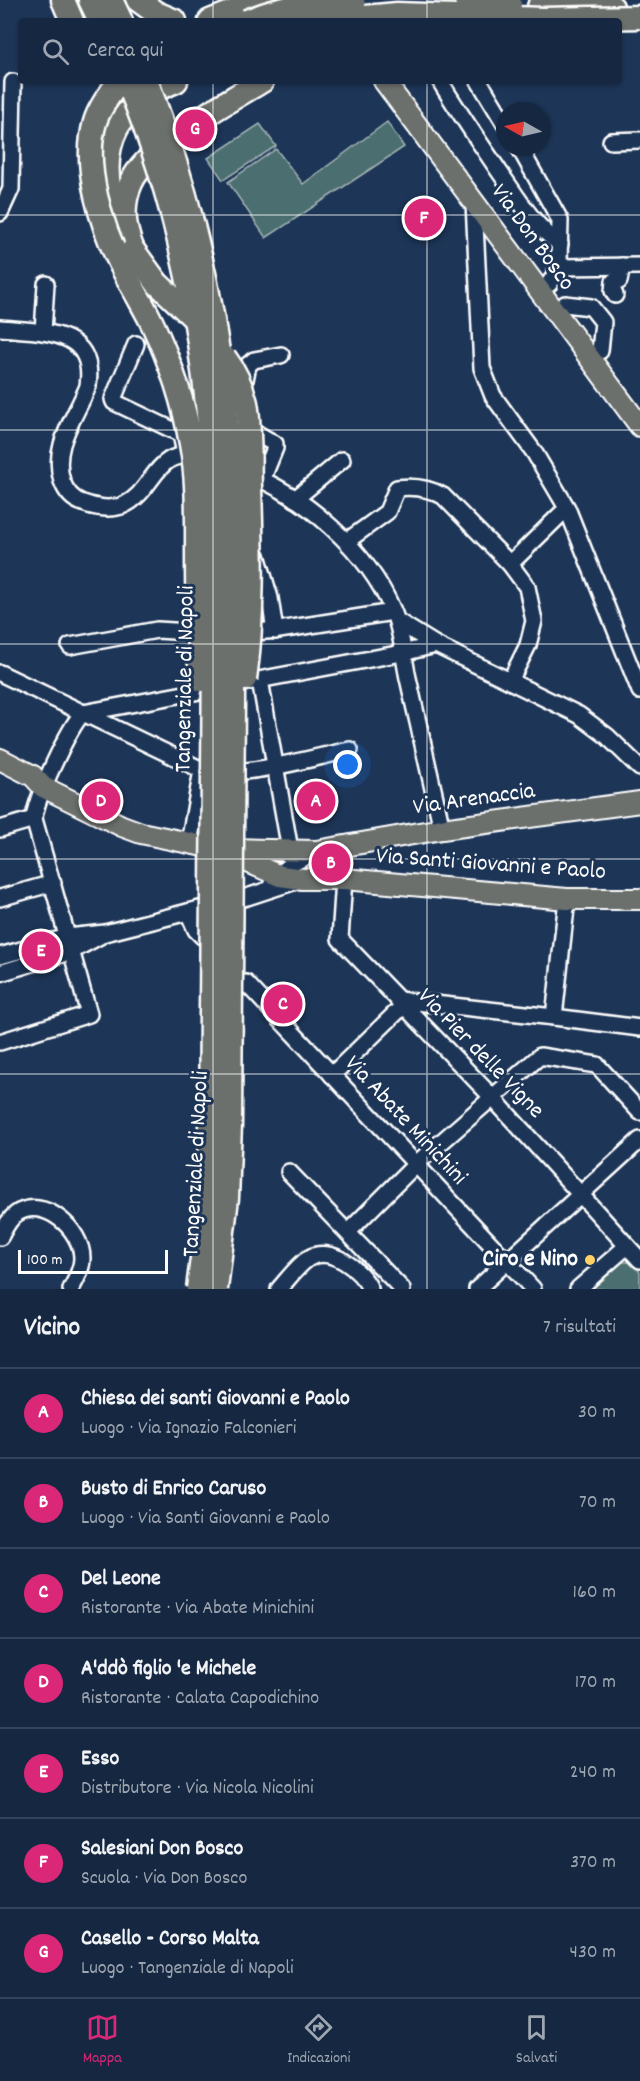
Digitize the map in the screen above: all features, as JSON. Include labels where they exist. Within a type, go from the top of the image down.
[{"type":"highway","points":[[63,0],[71,18]]},
{"type":"highway","points":[[90,0],[99,18]]},
{"type":"highway","points":[[111,0],[119,18]]},
{"type":"highway","points":[[138,0],[156,13],[168,18]]},
{"type":"highway","points":[[218,18],[263,0]]},
{"type":"highway","points":[[466,0],[543,12]]},
{"type":"highway","points":[[255,18],[280,9],[310,5],[543,12],[640,19]]},
{"type":"highway","points":[[372,18],[397,14],[543,12],[640,7]]},
{"type":"highway","points":[[332,9],[354,18]]},
{"type":"highway","points":[[622,26],[640,27]]},
{"type":"highway","points":[[121,84],[100,109],[95,122],[92,137],[93,174],[102,219],[110,243],[151,321],[170,365],[192,445],[196,503],[198,643],[212,801]]},
{"type":"highway","name":"Tangenziale di Napoli","points":[[121,84],[152,150],[171,214],[194,311],[204,374],[212,457],[215,521],[208,1212],[198,1289]]},
{"type":"highway","name":"Tangenziale di Napoli","points":[[148,84],[194,227],[218,342],[232,468],[234,560],[229,1146],[227,1198],[216,1289]]},
{"type":"highway","points":[[169,84],[149,93],[132,106],[117,129],[108,154],[106,169],[117,216],[133,250],[149,275],[191,315],[216,344],[237,377],[246,402],[251,505],[251,623],[232,764]]},
{"type":"highway","points":[[133,250],[126,233],[125,211],[128,190],[137,172],[180,133],[257,84]]},
{"type":"main road","name":"Via Don Bosco","points":[[386,84],[474,203],[549,281],[640,426]]},
{"type":"main road","name":"Via Don Bosco","points":[[401,84],[640,405]]},
{"type":"main road","points":[[0,759],[33,776],[43,787]]},
{"type":"main road","points":[[0,772],[30,786],[43,787],[141,833],[218,849]]},
{"type":"main road","name":"Via Arenaccia","points":[[218,849],[316,851],[442,830],[640,802]]},
{"type":"main road","name":"Via Santi Giovanni e Paolo","points":[[218,849],[277,875],[303,879],[344,879],[567,898],[640,899]]},
{"type":"street","points":[[454,0],[460,18]]},
{"type":"street","points":[[486,18],[489,0]]},
{"type":"street","points":[[0,213],[11,189],[11,83]]},
{"type":"street","points":[[442,84],[460,115],[529,214],[544,233],[560,244]]},
{"type":"street","points":[[481,84],[496,109]]},
{"type":"street","points":[[611,141],[640,140]]},
{"type":"street","points":[[524,156],[560,220],[560,244],[549,281],[622,266],[640,266]]},
{"type":"street","points":[[474,203],[482,368],[493,396],[534,452],[567,508],[640,691]]},
{"type":"street","points":[[615,295],[614,281],[619,281],[622,266]]},
{"type":"street","points":[[43,332],[45,284]]},
{"type":"street","points":[[0,328],[43,332],[69,339],[78,344],[85,354],[88,364],[88,386],[66,432],[59,462],[66,490],[77,501],[113,508],[124,505],[132,500],[173,457],[185,455],[245,472],[262,480],[295,499],[331,525],[347,541],[386,596],[395,616],[442,830]]},
{"type":"street","points":[[136,344],[113,399],[114,402],[181,434],[185,455]]},
{"type":"street","points":[[262,480],[276,448],[275,444],[256,433],[244,417],[242,406],[244,375],[248,365],[254,360],[281,355]]},
{"type":"street","points":[[295,499],[342,460]]},
{"type":"street","points":[[245,472],[247,528],[263,572],[275,631]]},
{"type":"street","points":[[347,541],[387,512],[397,488],[412,486],[443,496],[510,564],[527,587],[534,621],[528,645],[510,681]]},
{"type":"street","points":[[510,564],[561,514]]},
{"type":"street","points":[[70,646],[157,630],[192,633],[275,631],[395,616],[436,645],[579,715],[607,736],[640,768]]},
{"type":"street","points":[[0,1042],[89,1014],[34,819],[43,787],[75,723],[83,713],[436,645]]},
{"type":"street","points":[[0,672],[202,770],[217,773],[276,766],[350,750]]},
{"type":"street","points":[[260,680],[290,850]]},
{"type":"street","points":[[189,843],[202,770]]},
{"type":"street","points":[[0,829],[34,819]]},
{"type":"street","points":[[254,895],[277,875],[316,851]]},
{"type":"street","points":[[0,973],[70,944],[105,933],[254,895],[303,879]]},
{"type":"street","name":"Via Pier delle Vigne","points":[[344,879],[340,939],[492,1097],[640,1260]]},
{"type":"street","points":[[0,898],[53,883]]},
{"type":"street","points":[[554,1017],[567,898]]},
{"type":"street","points":[[188,912],[196,930],[203,937]]},
{"type":"street","points":[[0,956],[70,944]]},
{"type":"street","name":"Via Abate Minichini","points":[[246,983],[415,1166],[533,1289]]},
{"type":"street","points":[[332,1076],[401,1003],[554,1017],[640,1028]]},
{"type":"street","points":[[348,1232],[415,1166],[540,1056],[597,1065],[640,1112]]},
{"type":"street","points":[[477,1289],[640,1140]]},
{"type":"street","points":[[289,1172],[402,1289]]},
{"type":"street","points":[[0,1237],[8,1222],[18,1213],[34,1209],[46,1210],[59,1217],[76,1237],[82,1257],[80,1270],[70,1289]]},
{"type":"street","points":[[578,1289],[627,1246]]},
{"type":"street","points":[[279,1289],[311,1256],[319,1255],[347,1261],[370,1289]]},
{"type":"green space","points":[[387,122],[404,147],[266,238],[228,182],[276,149],[303,184]]},
{"type":"green space","points":[[260,124],[276,146],[223,180],[208,158]]},
{"type":"green space","points":[[622,1262],[631,1262],[640,1272],[640,1289],[591,1289]]},
{"type":"place","name":"Casello - Corso Malta","points":[[195,129]]},
{"type":"place","name":"Salesiani Don Bosco","points":[[424,218]]},
{"type":"place","name":"A'ddò figlio 'e Michele","points":[[101,801]]},
{"type":"place","name":"Chiesa dei santi Giovanni e Paolo","points":[[316,801]]},
{"type":"place","name":"Busto di Enrico Caruso","points":[[331,863]]},
{"type":"place","name":"Esso","points":[[41,951]]},
{"type":"place","name":"Del Leone","points":[[283,1004]]},
{"type":"place","name":"Ciro e Nino","points":[[590,1260]]}]
